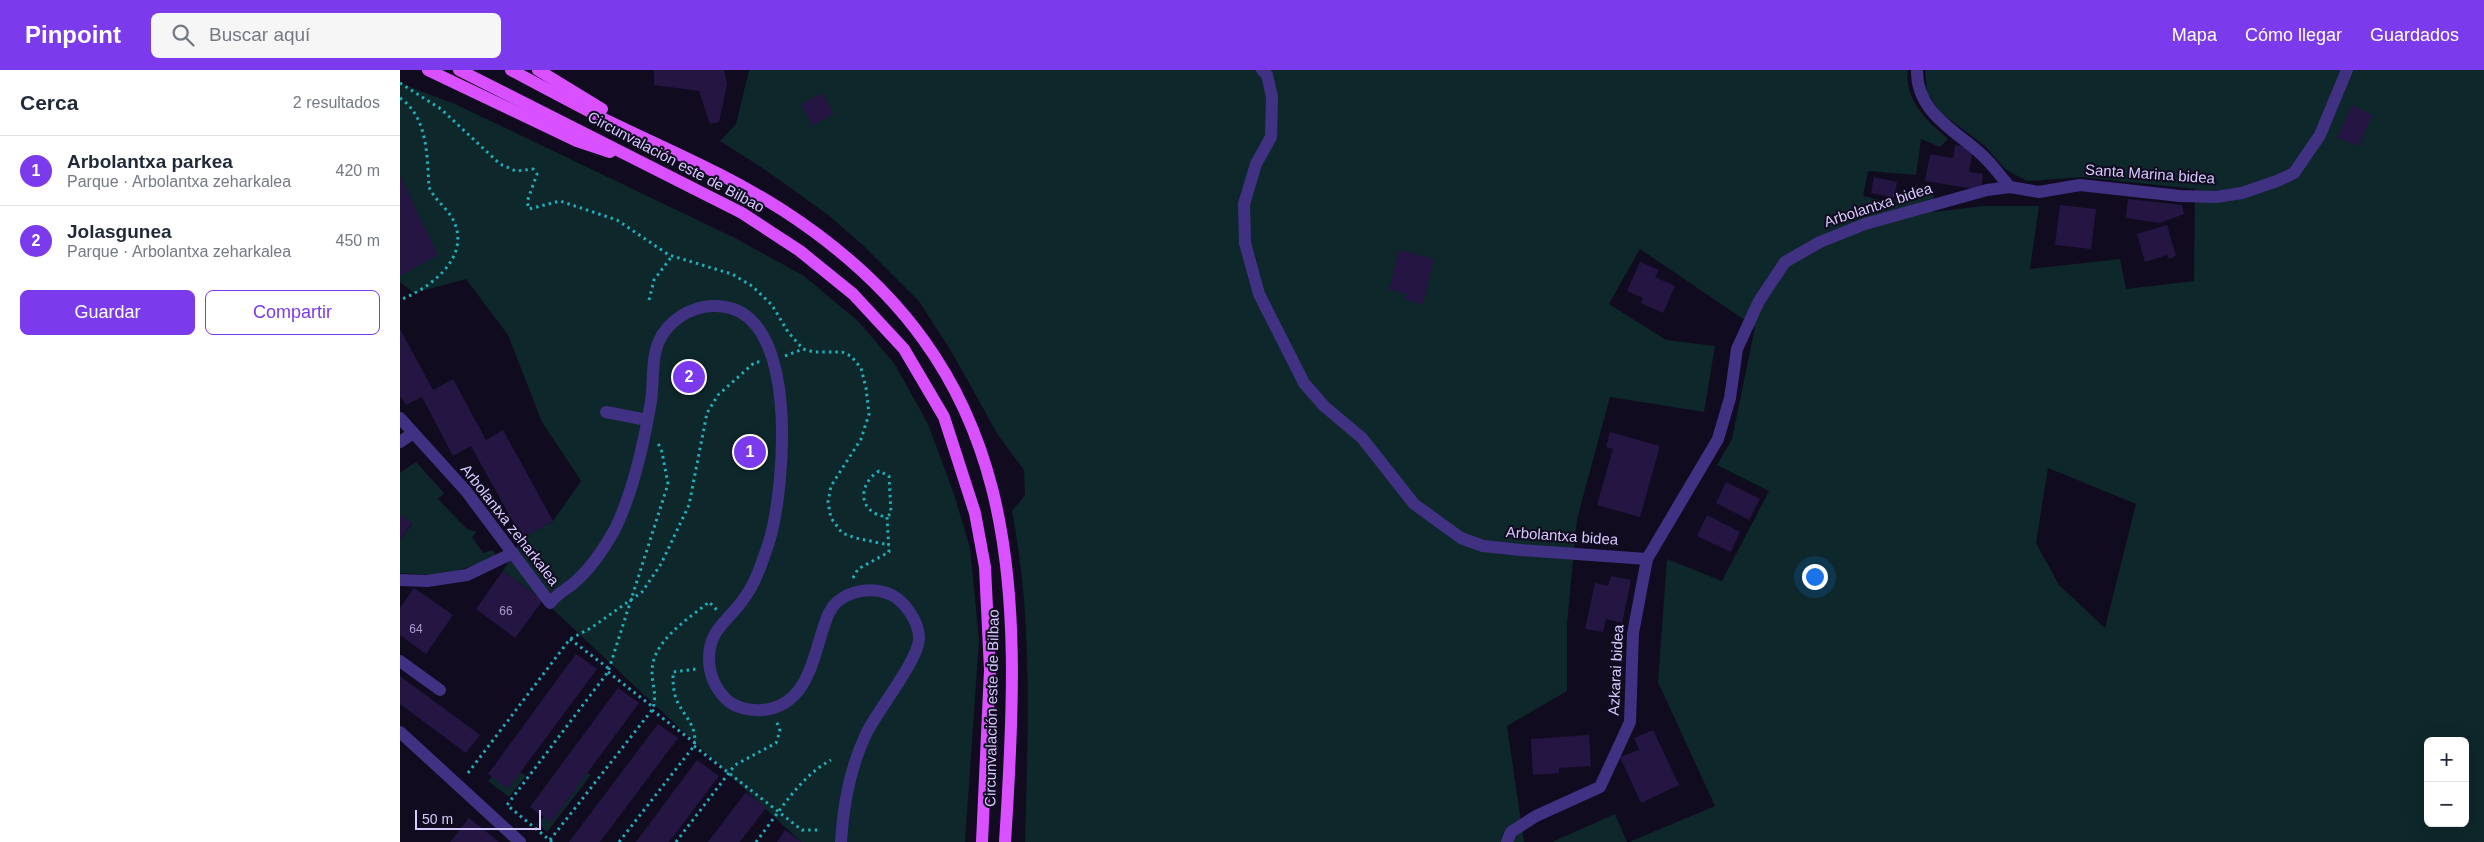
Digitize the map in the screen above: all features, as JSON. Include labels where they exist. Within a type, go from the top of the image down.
[{"type":"main road","points":[[428,70],[576,141],[645,164]]},
{"type":"main road","name":"Circunvalación este de Bilbao","points":[[459,70],[742,213],[800,251],[852,294],[904,349],[944,417],[975,514],[985,567],[990,670],[982,842]]},
{"type":"main road","name":"Circunvalación este de Bilbao","points":[[511,70],[668,149],[782,210],[819,236],[883,290],[922,336],[937,358],[960,399],[974,430],[992,490],[1004,544],[1009,578],[1012,672],[1005,842]]},
{"type":"main road","points":[[538,70],[668,149]]},
{"type":"street","name":"Arbolantxa bidea","points":[[1262,70],[1267,75],[1272,97],[1271,137],[1256,164],[1244,204],[1245,243],[1260,294],[1304,383],[1324,406],[1362,438],[1414,504],[1461,538],[1483,546],[1647,559],[1718,439],[1730,398],[1737,349],[1759,301],[1785,262],[1820,242],[1865,224],[1948,199],[2010,187]]},
{"type":"street","points":[[1917,70],[1916,82],[1925,103],[1946,128],[1983,155],[2010,187]]},
{"type":"street","name":"Santa Marina bidea","points":[[2010,187],[2039,192],[2080,184],[2180,196],[2216,197],[2242,193],[2278,181],[2294,172],[2320,135],[2347,70]]},
{"type":"street","name":"Arbolantxa zeharkalea","points":[[400,418],[466,491],[550,602],[559,591],[574,583],[599,554],[614,530],[637,466],[658,342],[667,329],[688,312],[714,306],[732,309],[750,318],[760,332],[772,360],[779,390],[783,426],[780,484],[770,541],[756,575],[747,594],[711,638],[710,676],[719,691],[730,703],[754,711],[773,709],[792,699],[803,688],[828,615],[837,603],[855,592],[870,589],[888,593],[899,600],[917,626],[919,641],[911,663],[892,689],[866,735],[850,785],[841,842]]},
{"type":"street","points":[[606,412],[646,420]]},
{"type":"street","points":[[400,442],[413,433]]},
{"type":"street","points":[[400,580],[427,580],[468,575],[514,553]]},
{"type":"street","name":"Azkarai bidea","points":[[1507,842],[1511,832],[1536,816],[1600,787],[1630,722],[1633,632],[1647,559]]},
{"type":"street","points":[[400,661],[440,690]]},
{"type":"street","points":[[400,732],[520,842]]},
{"type":"path","points":[[400,98],[409,104],[422,125],[429,187],[433,195],[450,214],[458,233],[455,255],[446,268],[436,279],[400,300]]},
{"type":"path","points":[[649,300],[654,280],[672,256]]},
{"type":"path","points":[[781,358],[803,349]]},
{"type":"path","points":[[468,773],[570,640],[642,592],[661,564],[689,505],[707,413],[718,395],[755,362],[763,362]]},
{"type":"path","points":[[646,420],[662,452],[668,484],[608,670],[507,805],[551,841],[653,708],[655,700],[652,670],[654,657],[661,645],[708,602],[725,619]]},
{"type":"path","points":[[862,577],[853,579],[858,569],[889,552],[887,517],[891,513],[889,476],[879,471],[870,477],[863,496],[866,506],[876,515],[887,517]]},
{"type":"path","points":[[570,640],[608,670],[728,773],[802,830],[819,830]]},
{"type":"path","points":[[619,842],[695,745],[694,728],[674,692],[673,672],[709,668]]},
{"type":"path","points":[[676,842],[736,765],[776,743],[780,731],[773,709]]},
{"type":"path","points":[[756,842],[791,796],[820,766],[831,760]]},
{"type":"green space","points":[[749,70],[1908,70],[1908,81],[1913,100],[1932,125],[1948,139],[1940,147],[1921,139],[1916,175],[1868,171],[1863,196],[1880,200],[1892,200],[1934,192],[1933,212],[1983,206],[2039,206],[2030,269],[2120,259],[2126,289],[2194,281],[2195,189],[2082,177],[2027,181],[2005,169],[1985,146],[1940,112],[1927,92],[1925,70],[2484,70],[2484,842],[1629,842],[1715,806],[1658,682],[1667,559],[1722,581],[1769,491],[1717,465],[1732,439],[1755,327],[1640,249],[1609,304],[1666,340],[1715,346],[1704,412],[1610,397],[1577,519],[1567,624],[1567,691],[1507,726],[1524,842],[1025,842],[1028,717],[1026,634],[1019,552],[1012,511],[1025,495],[1024,470],[998,435],[951,351],[919,301],[865,247],[828,215],[767,171],[720,141],[736,124]],"holes":[[[2048,468],[2136,504],[2105,628],[2059,585],[2036,543]]]},
{"type":"green space","points":[[400,83],[455,104],[735,238],[804,276],[858,321],[894,363],[928,424],[954,494],[970,548],[979,640],[965,842],[801,842],[543,600],[503,571],[522,538],[553,521],[581,481],[542,422],[508,335],[466,279],[414,293],[400,282]]},
{"type":"green space","points":[[416,462],[444,493],[438,499],[467,529],[477,532],[472,537],[483,553],[492,550],[498,557],[456,571],[434,575],[400,573],[400,540],[412,524],[400,515],[400,473]]},
{"type":"green space","points":[[520,772],[526,776],[509,797],[488,781],[492,777]]},
{"type":"green space","points":[[587,773],[591,775],[547,832],[538,823],[544,817],[551,822]]},
{"type":"green space","points":[[1615,814],[1627,842],[1552,842]]},
{"type":"building","points":[[654,70],[724,70],[727,84],[719,122],[710,124],[699,91],[654,85]]},
{"type":"building","points":[[822,93],[834,113],[813,126],[801,105]]},
{"type":"building","points":[[2352,105],[2372,115],[2359,146],[2337,138]]},
{"type":"building","points":[[1955,145],[1973,148],[1969,172],[1983,174],[1981,190],[1925,181],[1930,154],[1953,158]]},
{"type":"building","points":[[400,176],[438,255],[400,276]]},
{"type":"building","points":[[1874,177],[1897,182],[1894,198],[1871,193]]},
{"type":"building","points":[[2128,199],[2182,205],[2184,214],[2160,223],[2126,218]]},
{"type":"building","points":[[2060,205],[2096,209],[2091,249],[2055,245]]},
{"type":"building","points":[[2167,225],[2176,256],[2169,259],[2167,255],[2145,262],[2137,234]]},
{"type":"building","points":[[1399,250],[1434,259],[1423,304],[1405,300],[1407,294],[1389,290]]},
{"type":"building","points":[[1640,262],[1659,270],[1655,277],[1675,286],[1663,313],[1641,303],[1643,298],[1627,291]]},
{"type":"building","points":[[400,329],[433,390],[453,379],[486,440],[503,430],[553,521],[522,538],[471,446],[453,456],[422,397],[406,405],[400,396]]},
{"type":"building","points":[[1610,432],[1660,446],[1640,517],[1597,505],[1613,449],[1606,447]]},
{"type":"building","points":[[1726,482],[1760,499],[1749,520],[1716,503]]},
{"type":"building","points":[[400,515],[412,523],[400,540]]},
{"type":"building","points":[[1707,515],[1740,532],[1731,552],[1697,536]]},
{"type":"building","points":[[503,571],[543,600],[515,638],[476,609]]},
{"type":"building","points":[[1611,576],[1631,580],[1622,623],[1606,619],[1603,632],[1585,629],[1595,583],[1608,586]]},
{"type":"building","points":[[414,588],[453,615],[426,654],[400,635],[400,608]]},
{"type":"building","points":[[576,654],[597,669],[508,789],[488,774]]},
{"type":"building","points":[[400,676],[480,735],[466,753],[400,704]]},
{"type":"building","points":[[618,688],[639,703],[551,822],[530,807]]},
{"type":"building","points":[[658,724],[678,738],[600,842],[569,842]]},
{"type":"building","points":[[1653,730],[1679,785],[1641,803],[1620,757],[1639,750],[1634,738]]},
{"type":"building","points":[[1589,735],[1591,766],[1559,768],[1559,773],[1533,775],[1531,739]]},
{"type":"building","points":[[697,760],[719,776],[669,842],[636,842]]},
{"type":"building","points":[[746,792],[766,808],[740,842],[708,842]]},
{"type":"building","points":[[469,818],[499,842],[450,842]]},
{"type":"building","points":[[785,830],[794,836],[801,842],[777,842]]},
{"type":"place","name":"Jolasgunea","points":[[689,377]]},
{"type":"place","name":"Arbolantxa parkea","points":[[750,452]]}]
